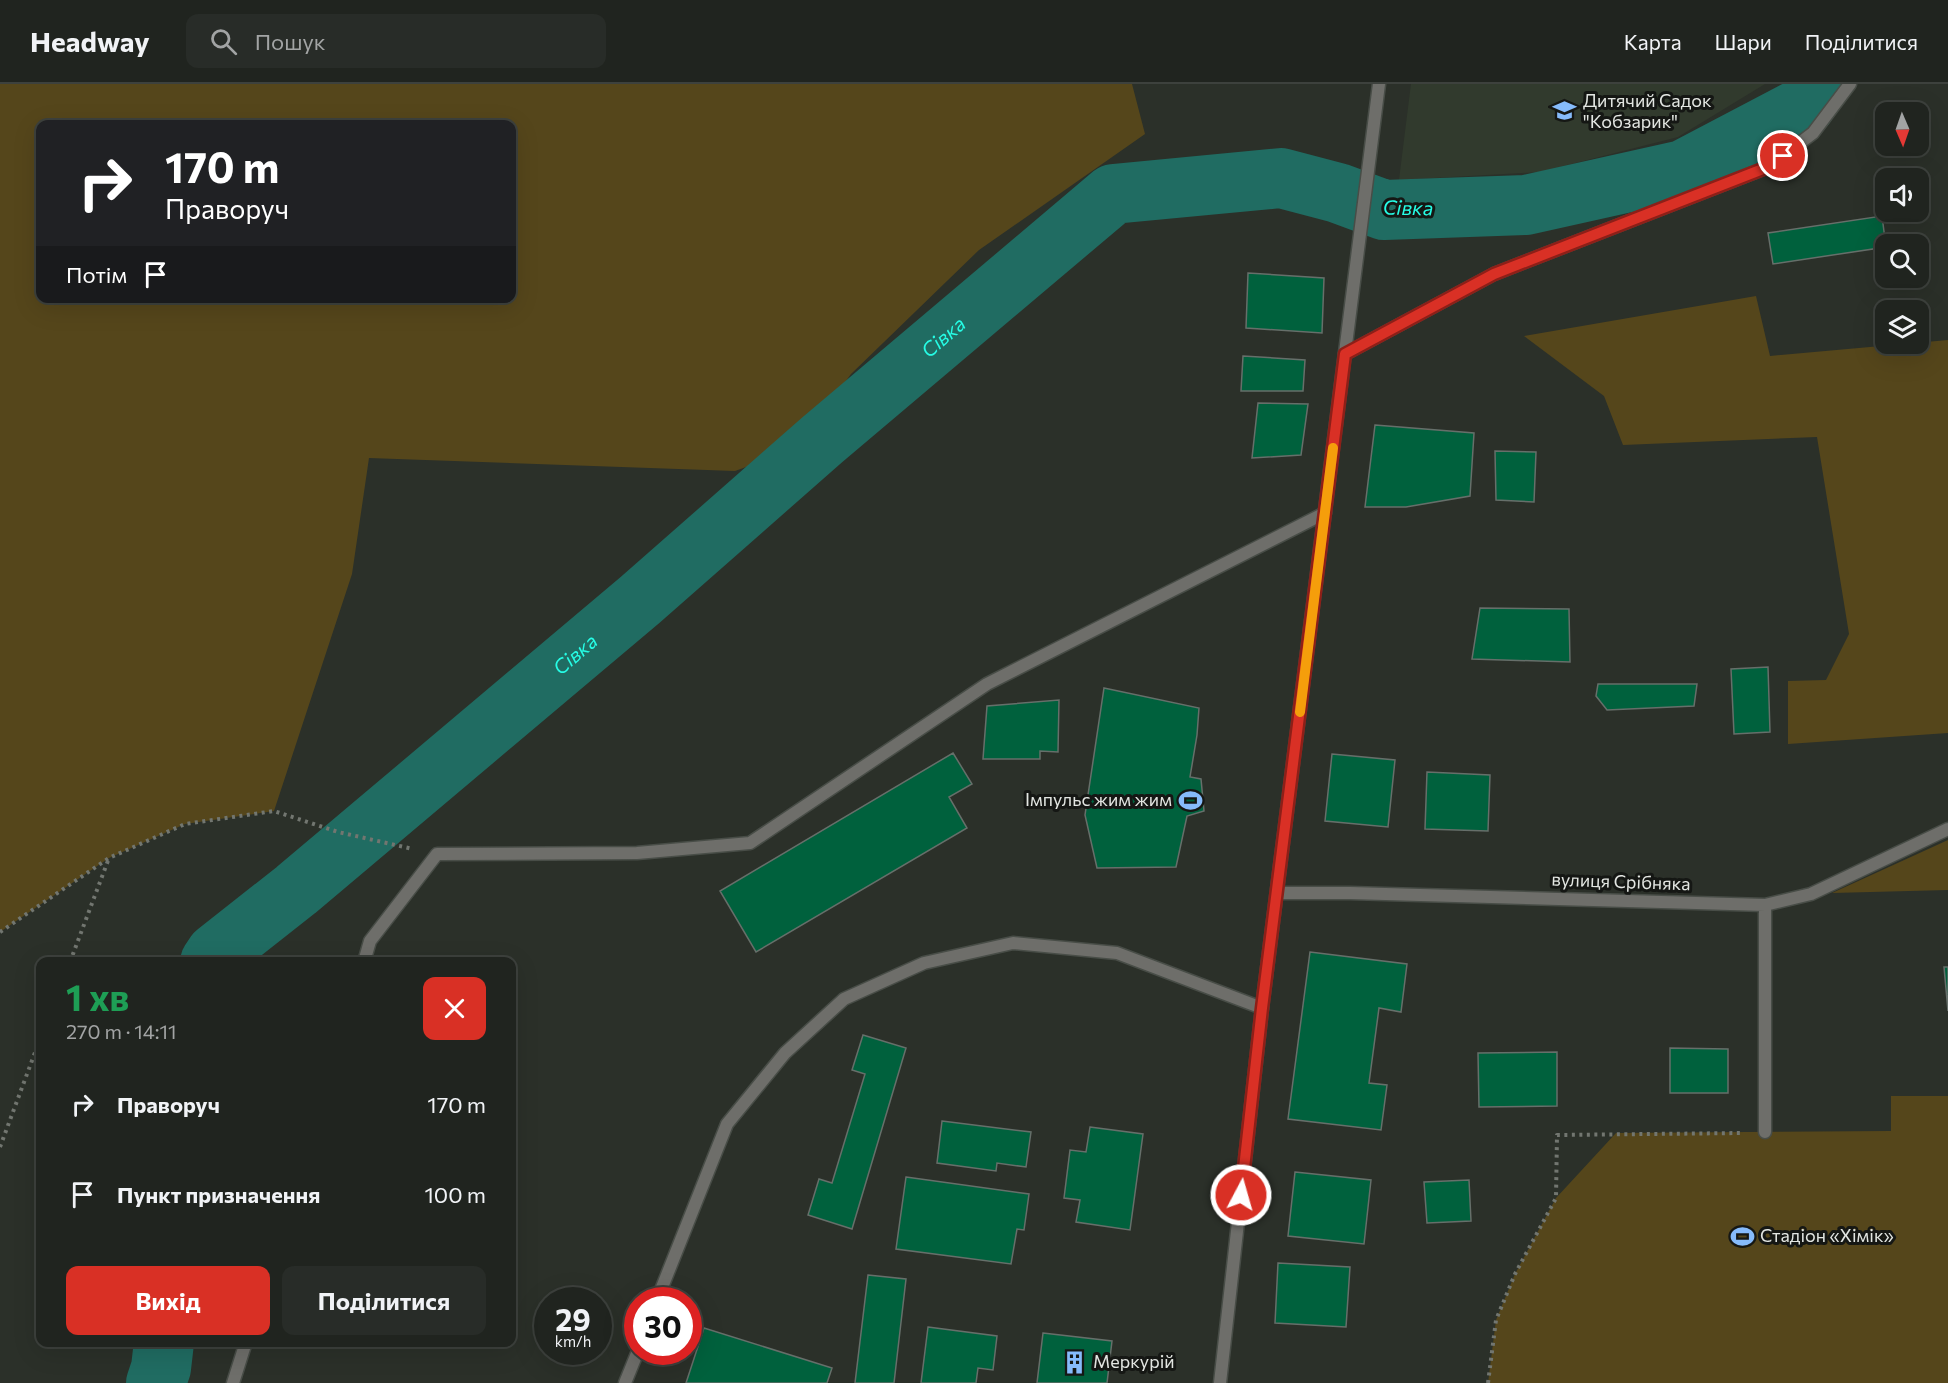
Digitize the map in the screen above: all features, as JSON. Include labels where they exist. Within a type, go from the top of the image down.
[{"type":"street","points":[[1345,354],[1494,274],[1768,167],[1814,133],[1850,84]]},
{"type":"street","points":[[1220,1383],[1262,1008],[1378,90]]},
{"type":"street","points":[[365,957],[370,940],[437,854],[637,854],[750,843],[987,684],[1325,513]]},
{"type":"street","name":"вулиця Срібняка","points":[[1277,893],[1350,892],[1765,905],[1811,894],[1948,829]]},
{"type":"street","points":[[1765,905],[1765,1132]]},
{"type":"street","points":[[662,1287],[727,1124],[785,1053],[844,999],[924,963],[1013,943],[1117,952],[1262,1008]]},
{"type":"street","points":[[233,1383],[244,1347]]},
{"type":"street","points":[[625,1383],[632,1365]]},
{"type":"path","points":[[0,932],[109,858],[185,824],[274,811],[338,832],[437,854]]},
{"type":"path","points":[[72,957],[109,858]]},
{"type":"path","points":[[0,1147],[36,1051]]},
{"type":"path","points":[[1488,1383],[1496,1320],[1515,1274],[1556,1198],[1557,1135],[1765,1132]]},
{"type":"shaded area","points":[[0,84],[1132,84],[1145,134],[979,250],[851,374],[796,449],[735,471],[369,458],[352,574],[274,811],[185,824],[109,858],[0,932]]},
{"type":"shaded area","name":"Дитячий Садок \"Кобзарик\"","points":[[1411,84],[1765,84],[1678,137],[1540,172],[1399,180]]},
{"type":"shaded area","points":[[1756,296],[1770,356],[1875,347],[1875,354],[1929,354],[1929,342],[1948,340],[1948,733],[1788,744],[1788,681],[1826,680],[1849,634],[1817,437],[1623,445],[1604,396],[1524,336]]},
{"type":"shaded area","points":[[1948,840],[1948,890],[1832,893]]},
{"type":"shaded area","name":"Стадіон «Хімік»","points":[[1891,1096],[1948,1096],[1948,1383],[1488,1383],[1496,1320],[1515,1274],[1556,1198],[1616,1133],[1891,1131]]},
{"type":"building","points":[[1875,217],[1875,222],[1883,222],[1884,234],[1875,234],[1875,249],[1773,264],[1768,233]]},
{"type":"building","points":[[1248,273],[1324,278],[1322,333],[1246,328]]},
{"type":"building","points":[[1243,356],[1305,360],[1303,391],[1241,391]]},
{"type":"building","points":[[1258,403],[1308,404],[1301,455],[1252,458]]},
{"type":"building","points":[[1375,425],[1474,433],[1470,496],[1406,507],[1365,507]]},
{"type":"building","points":[[1495,451],[1536,452],[1534,502],[1496,500]]},
{"type":"building","points":[[1480,608],[1569,609],[1570,662],[1472,659]]},
{"type":"building","points":[[1768,667],[1770,732],[1734,734],[1731,669]]},
{"type":"building","points":[[1598,684],[1697,684],[1694,706],[1607,710],[1596,696]]},
{"type":"building","points":[[1104,688],[1199,708],[1190,777],[1201,779],[1204,811],[1187,816],[1176,867],[1097,868],[1085,815]]},
{"type":"building","points":[[1059,700],[1058,752],[1040,751],[1040,759],[983,759],[987,706]]},
{"type":"building","points":[[953,753],[972,784],[949,797],[967,828],[756,952],[720,891]]},
{"type":"building","points":[[1332,754],[1395,760],[1388,827],[1325,821]]},
{"type":"building","points":[[1427,772],[1490,775],[1488,831],[1425,829]]},
{"type":"building","points":[[1310,952],[1407,964],[1401,1012],[1379,1008],[1369,1083],[1387,1085],[1381,1130],[1288,1119]]},
{"type":"building","points":[[1944,967],[1948,967],[1948,1011]]},
{"type":"building","points":[[863,1035],[906,1048],[852,1229],[808,1215],[819,1179],[832,1183],[865,1074],[852,1070]]},
{"type":"building","points":[[1670,1048],[1728,1049],[1728,1093],[1670,1093]]},
{"type":"building","points":[[1557,1052],[1557,1106],[1479,1107],[1478,1053]]},
{"type":"building","points":[[942,1121],[1031,1132],[1026,1167],[997,1163],[996,1171],[937,1163]]},
{"type":"building","points":[[1090,1127],[1143,1134],[1130,1230],[1076,1222],[1080,1200],[1064,1198],[1070,1150],[1086,1152]]},
{"type":"building","points":[[1295,1172],[1371,1180],[1364,1244],[1288,1236]]},
{"type":"building","points":[[906,1177],[1029,1194],[1024,1230],[1017,1229],[1011,1264],[896,1249]]},
{"type":"building","points":[[1469,1180],[1471,1221],[1427,1223],[1424,1182]]},
{"type":"building","points":[[1278,1263],[1350,1267],[1346,1327],[1275,1323]]},
{"type":"building","points":[[868,1275],[906,1279],[894,1383],[855,1383]]},
{"type":"building","points":[[928,1327],[997,1336],[993,1370],[978,1368],[976,1383],[921,1383]]},
{"type":"building","points":[[704,1328],[832,1368],[827,1383],[686,1383],[692,1365],[702,1365]]},
{"type":"building","name":"Меркурій","points":[[1043,1333],[1112,1341],[1107,1383],[1037,1383]]},
{"type":"waterway","name":"Сівка","points":[[213,957],[640,600],[822,440],[1113,194],[1281,178],[1338,193],[1384,210],[1526,205],[1683,170],[1805,106],[1818,84]]},
{"type":"waterway","name":"Сівка","points":[[156,1383],[161,1368],[163,1347]]},
{"type":"slow traffic","points":[[1300,712],[1333,448]]},
{"type":"place","name":"Дитячий Садок \"Кобзарик\"","points":[[1565,111]]},
{"type":"place","name":"Імпульс жим жим","points":[[1190,800]]},
{"type":"place","name":"Стадіон «Хімік»","points":[[1742,1236]]},
{"type":"place","name":"Меркурій","points":[[1075,1362]]},
{"type":"route","points":[[1241,1195],[1262,1008],[1345,354],[1494,274],[1768,167],[1783,156]]}]
